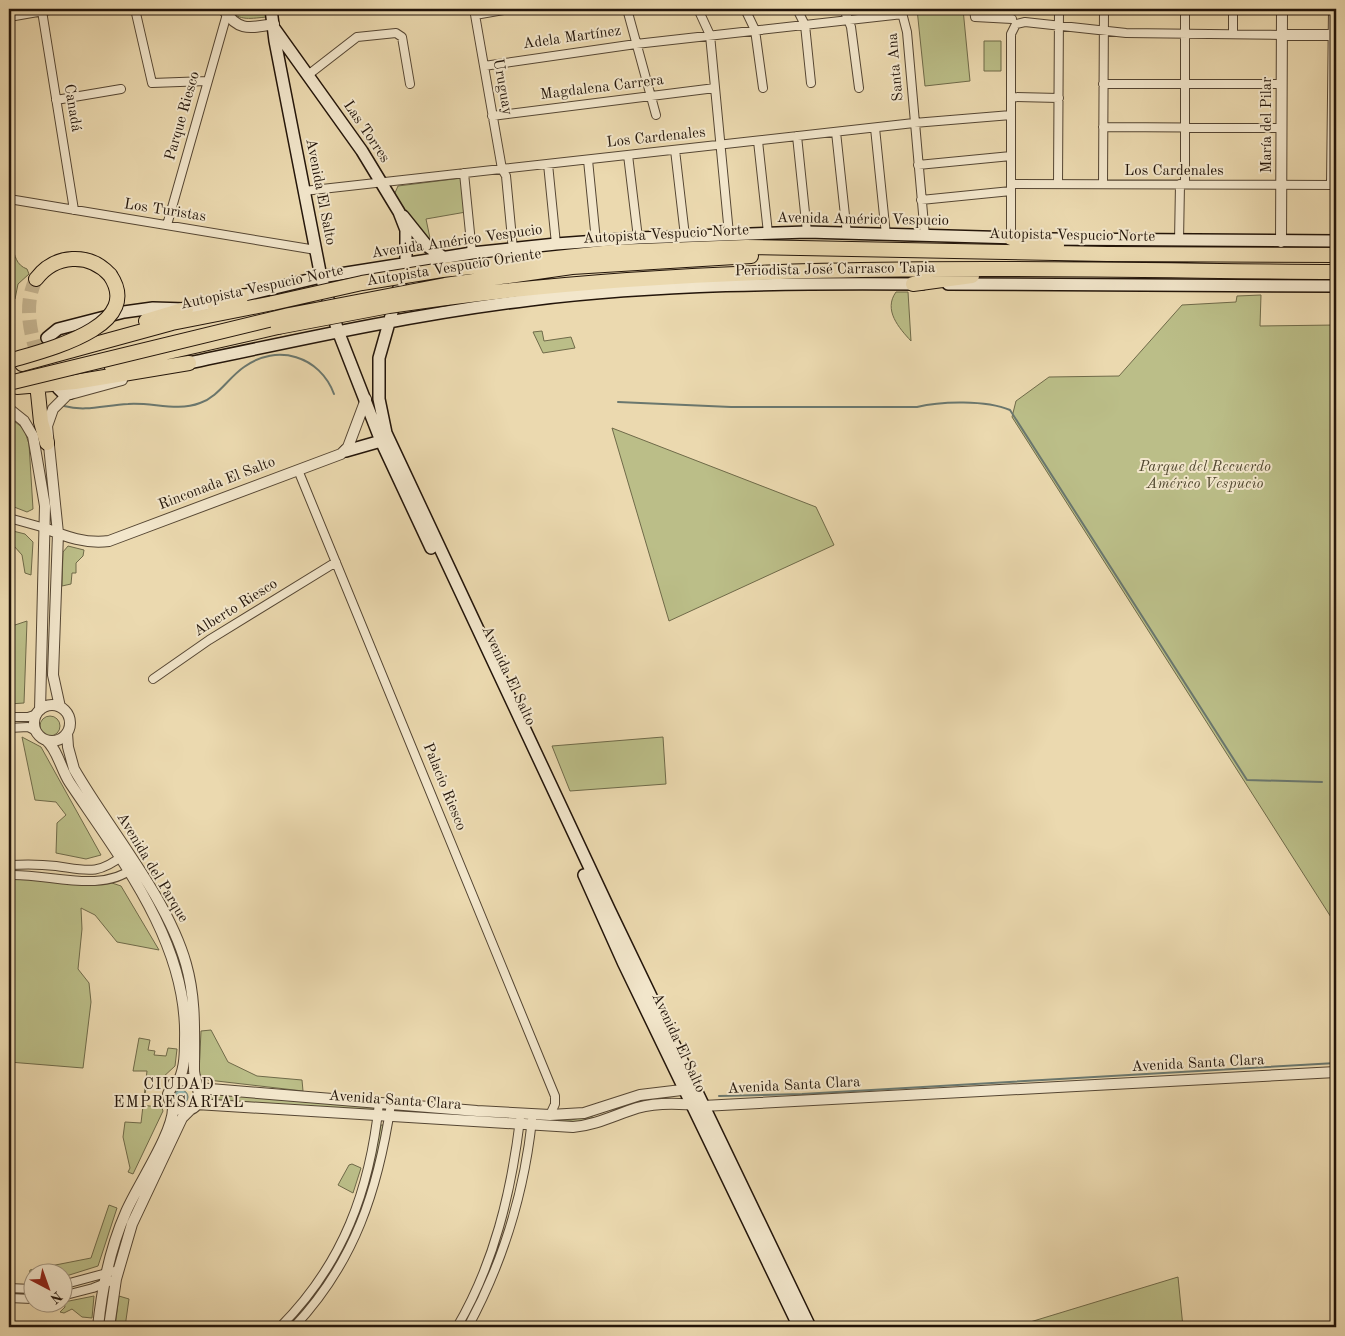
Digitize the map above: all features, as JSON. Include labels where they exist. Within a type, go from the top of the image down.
[{"type":"highway","points":[[1011,238],[1107,254]]},
{"type":"highway","name":"Autopista Vespucio Norte","points":[[9,368],[198,318],[443,264],[659,249],[746,247],[1107,254],[1336,255]]},
{"type":"highway","name":"Autopista Vespucio Oriente","points":[[12,387],[279,317],[446,291],[494,276],[572,267],[822,252],[854,248]]},
{"type":"highway","points":[[36,279],[53,264],[74,258],[94,262],[110,275],[117,292],[113,312],[101,324],[74,342]]},
{"type":"highway","points":[[12,387],[161,352],[389,306],[446,291],[809,270],[1336,272]]},
{"type":"highway","points":[[913,284],[1010,270]]},
{"type":"highway","points":[[117,338],[242,296]]},
{"type":"highway","points":[[9,361],[186,309]]},
{"type":"highway","points":[[12,387],[75,382],[189,363]]},
{"type":"highway","points":[[48,390],[48,423]]},
{"type":"highway","points":[[41,444],[42,424],[48,390]]},
{"type":"main road","name":"Avenida El Salto","points":[[271,9],[321,277],[338,331],[381,441],[583,872],[623,962],[690,1089],[703,1106],[810,1327]]},
{"type":"main road","name":"Las Torres","points":[[274,26],[382,182],[399,212],[407,236],[406,263]]},
{"type":"main road","points":[[399,212],[443,264],[431,268],[426,280],[427,288],[432,300],[438,306],[453,312]]},
{"type":"main road","name":"Avenida Américo Vespucio","points":[[46,338],[56,329],[124,312],[153,308],[186,309],[321,277],[406,263],[443,264],[472,253],[556,244],[638,238],[807,232],[1179,241],[1336,241]]},
{"type":"main road","name":"Avenida El Salto","points":[[406,263],[379,358],[378,386],[381,412],[393,450],[690,1089],[691,1104],[799,1327]]},
{"type":"main road","points":[[387,266],[396,271],[399,276],[399,286]]},
{"type":"main road","name":"Periodista José Carrasco Tapia","points":[[338,331],[529,300],[628,291],[773,283],[1336,286]]},
{"type":"main road","points":[[281,286],[294,296],[300,311],[300,327],[291,341]]},
{"type":"main road","points":[[189,363],[338,331]]},
{"type":"main road","points":[[366,399],[379,358]]},
{"type":"main road","points":[[48,390],[70,393]]},
{"type":"main road","points":[[346,451],[381,441]]},
{"type":"street","points":[[9,17],[55,9]]},
{"type":"street","points":[[135,9],[151,82],[207,81]]},
{"type":"street","points":[[474,12],[510,9]]},
{"type":"street","points":[[627,9],[656,115]]},
{"type":"street","points":[[698,9],[710,36],[729,234]]},
{"type":"street","points":[[745,9],[755,30],[763,88]]},
{"type":"street","points":[[797,9],[805,25],[812,83]]},
{"type":"street","points":[[844,9],[850,20],[859,88]]},
{"type":"street","points":[[1011,238],[1011,34],[1014,22],[1012,9]]},
{"type":"street","points":[[1058,184],[1059,9]]},
{"type":"street","points":[[1102,184],[1104,9]]},
{"type":"street","points":[[1179,241],[1185,127],[1185,9]]},
{"type":"street","points":[[1233,9],[1233,34]]},
{"type":"street","name":"María del Pilar","points":[[1282,9],[1282,242]]},
{"type":"street","points":[[1333,9],[1333,185]]},
{"type":"street","name":"Canadá","points":[[42,11],[74,210]]},
{"type":"street","name":"Adela Martínez","points":[[484,66],[636,44],[850,20],[902,11]]},
{"type":"street","name":"Santa Ana","points":[[902,11],[907,32],[924,236]]},
{"type":"street","points":[[225,12],[236,24],[243,27],[274,26]]},
{"type":"street","name":"Parque Riesco","points":[[167,225],[225,12]]},
{"type":"street","name":"Uruguay","points":[[474,12],[502,169],[506,176],[514,249]]},
{"type":"street","points":[[975,13],[1014,22],[1104,32],[1334,35]]},
{"type":"street","points":[[308,75],[357,37],[396,33],[402,37],[410,84]]},
{"type":"street","points":[[1103,84],[1282,84]]},
{"type":"street","name":"Magdalena Carrera","points":[[492,116],[715,88]]},
{"type":"street","points":[[56,100],[121,89]]},
{"type":"street","points":[[1011,97],[1059,98]]},
{"type":"street","name":"Los Cardenales","points":[[304,191],[914,123],[1011,115]]},
{"type":"street","points":[[1103,127],[1282,128]]},
{"type":"street","points":[[875,128],[886,235]]},
{"type":"street","points":[[836,132],[847,234]]},
{"type":"street","points":[[797,136],[807,232]]},
{"type":"street","points":[[758,141],[768,233]]},
{"type":"street","points":[[675,150],[685,236]]},
{"type":"street","points":[[628,155],[638,238]]},
{"type":"street","points":[[918,165],[1011,156]]},
{"type":"street","points":[[588,160],[596,241]]},
{"type":"street","points":[[548,164],[556,244]]},
{"type":"street","points":[[464,173],[472,253]]},
{"type":"street","name":"Los Cardenales","points":[[921,200],[1011,187],[1058,184],[1333,185]]},
{"type":"street","name":"Los Turistas","points":[[9,199],[316,250]]},
{"type":"street","points":[[36,731],[34,722],[38,712],[45,528],[41,444],[55,406],[70,393],[189,363]]},
{"type":"street","points":[[346,451],[366,399]]},
{"type":"street","points":[[9,409],[19,416],[41,444],[58,534],[53,674],[60,707],[69,718],[67,733],[58,740],[46,740],[28,727],[9,728]]},
{"type":"street","name":"Rinconada El Salto","points":[[45,528],[58,534],[96,543],[109,541],[346,451]]},
{"type":"street","name":"Palacio Riesco","points":[[298,470],[555,1096],[555,1104],[550,1115]]},
{"type":"street","points":[[9,518],[45,528]]},
{"type":"street","name":"Alberto Riesco","points":[[153,679],[209,640],[336,562]]},
{"type":"street","points":[[9,718],[28,717],[49,706],[60,707]]},
{"type":"street","name":"Avenida del Parque","points":[[67,733],[68,747],[74,769],[131,869],[165,937],[178,973],[185,1031],[183,1066],[179,1080]]},
{"type":"street","name":"Avenida del Parque","points":[[46,740],[70,784],[123,855]]},
{"type":"street","points":[[9,865],[37,864],[94,871],[123,855]]},
{"type":"street","points":[[9,875],[33,874],[87,882],[118,878],[131,869]]},
{"type":"street","name":"Avenida del Parque","points":[[131,869],[170,924],[185,963],[194,1013],[194,1071],[197,1087]]},
{"type":"street","name":"Avenida Santa Clara","points":[[195,1106],[378,1115],[532,1126],[580,1127],[642,1107],[662,1104],[703,1106],[1336,1072]]},
{"type":"street","points":[[98,1327],[104,1283],[123,1219],[168,1128],[174,1107],[168,1094],[171,1085],[179,1080],[189,1080],[197,1087],[200,1094],[195,1106],[182,1118],[174,1140],[142,1200],[132,1224],[117,1275],[109,1327]]},
{"type":"street","name":"Avenida Santa Clara","points":[[197,1087],[391,1104],[550,1115],[584,1113],[640,1095],[690,1089]]},
{"type":"street","points":[[280,1327],[306,1298],[338,1250],[364,1187],[371,1160],[379,1103]]},
{"type":"street","points":[[294,1327],[321,1296],[347,1255],[375,1185],[391,1104]]},
{"type":"street","points":[[174,1107],[183,1110],[195,1106]]},
{"type":"street","points":[[457,1327],[477,1288],[499,1228],[521,1113]]},
{"type":"street","points":[[468,1327],[507,1242],[521,1190],[533,1114]]},
{"type":"street","points":[[499,1228],[505,1233],[510,1231]]},
{"type":"street","points":[[496,1238],[502,1238],[507,1242]]},
{"type":"street","points":[[338,1250],[347,1255]]},
{"type":"street","points":[[332,1260],[341,1265]]},
{"type":"street","points":[[72,1282],[107,1272],[117,1275]]},
{"type":"street","points":[[72,1293],[104,1283],[117,1275]]},
{"type":"street","points":[[9,1288],[22,1289]]},
{"type":"street","points":[[9,1298],[22,1299]]},
{"type":"green space","points":[[228,9],[266,9],[268,17],[241,18]]},
{"type":"green space","points":[[917,9],[963,9],[970,81],[925,86]]},
{"type":"green space","points":[[984,41],[1001,41],[1001,71],[984,71]]},
{"type":"green space","points":[[462,178],[466,212],[426,219],[431,243],[394,195],[398,186]]},
{"type":"green space","points":[[9,243],[12,245],[18,263],[27,269],[29,274],[18,284],[15,299],[9,299]]},
{"type":"green space","points":[[896,292],[908,292],[911,341],[898,325],[892,312],[892,299]]},
{"type":"green space","name":"Parque del Recuerdo Américo Vespucio","points":[[1261,295],[1260,326],[1336,325],[1336,753],[1333,759],[1336,767],[1336,925],[1012,417],[1016,401],[1049,377],[1119,376],[1182,305],[1236,302],[1237,296]]},
{"type":"green space","points":[[542,331],[544,341],[571,337],[575,348],[543,353],[533,332]]},
{"type":"green space","points":[[9,417],[24,429],[29,444],[33,509],[27,512],[9,505]]},
{"type":"green space","points":[[612,428],[816,507],[834,545],[669,621]]},
{"type":"green space","points":[[13,531],[25,534],[33,542],[31,575],[25,573],[22,555],[14,546]]},
{"type":"green space","points":[[68,546],[84,550],[83,556],[76,563],[76,573],[72,573],[71,584],[62,586],[63,552]]},
{"type":"green space","points":[[27,621],[24,703],[9,704],[9,627]]},
{"type":"green space","points":[[50,716],[57,719],[60,726],[57,733],[50,736],[43,733],[40,726],[43,719]]},
{"type":"green space","points":[[22,737],[41,747],[101,855],[86,859],[56,853],[57,823],[66,815],[56,802],[35,800]]},
{"type":"green space","points":[[663,737],[666,784],[570,791],[552,746]]},
{"type":"green space","points":[[9,877],[109,882],[121,886],[159,950],[117,942],[95,915],[81,908],[82,929],[78,969],[89,983],[91,1002],[83,1068],[9,1062]]},
{"type":"green space","points":[[211,1030],[228,1062],[257,1076],[302,1080],[303,1091],[208,1080],[199,1074],[201,1031]]},
{"type":"green space","points":[[139,1038],[150,1040],[148,1050],[155,1051],[154,1055],[166,1056],[168,1048],[177,1049],[175,1066],[161,1079],[148,1078],[143,1104],[147,1071],[133,1071]]},
{"type":"green space","points":[[210,1093],[540,1119],[571,1120],[592,1115],[592,1121],[579,1123],[306,1107],[209,1099]]},
{"type":"green space","points":[[143,1105],[162,1108],[163,1111],[133,1174],[128,1172],[130,1168],[123,1137],[125,1122],[141,1123]]},
{"type":"green space","points":[[381,1125],[384,1125],[373,1174],[363,1206],[344,1252],[342,1251],[366,1193]]},
{"type":"green space","points":[[352,1164],[361,1168],[353,1193],[338,1185],[349,1165]]},
{"type":"green space","points":[[109,1205],[117,1208],[98,1266],[72,1274],[72,1264],[60,1264],[91,1258]]},
{"type":"green space","points":[[334,1263],[336,1265],[308,1306],[290,1327],[286,1327],[306,1304]]},
{"type":"green space","points":[[1178,1277],[1183,1327],[1017,1326]]},
{"type":"green space","points":[[94,1296],[92,1318],[82,1317],[72,1309],[72,1300]]},
{"type":"green space","points":[[119,1296],[129,1299],[125,1327],[115,1327]]},
{"type":"water","points":[[178,1090],[184,1090],[188,1097],[184,1104],[178,1104],[174,1100],[174,1094]]},
{"type":"waterway","points":[[64,406],[72,408],[137,404],[173,407],[191,406],[206,400],[218,392],[244,367],[257,360],[283,355],[296,357],[308,362],[319,370],[334,394]]},
{"type":"waterway","points":[[618,402],[731,407],[917,407],[964,402],[989,404],[1010,410],[1247,780],[1322,782]]},
{"type":"waterway","points":[[719,1096],[802,1094],[1336,1063]]},
{"type":"tunnel","points":[[36,279],[31,292],[29,319],[47,385]]},
{"type":"district","name":"CIUDAD EMPRESARIAL","points":[[179,1094]]}]
